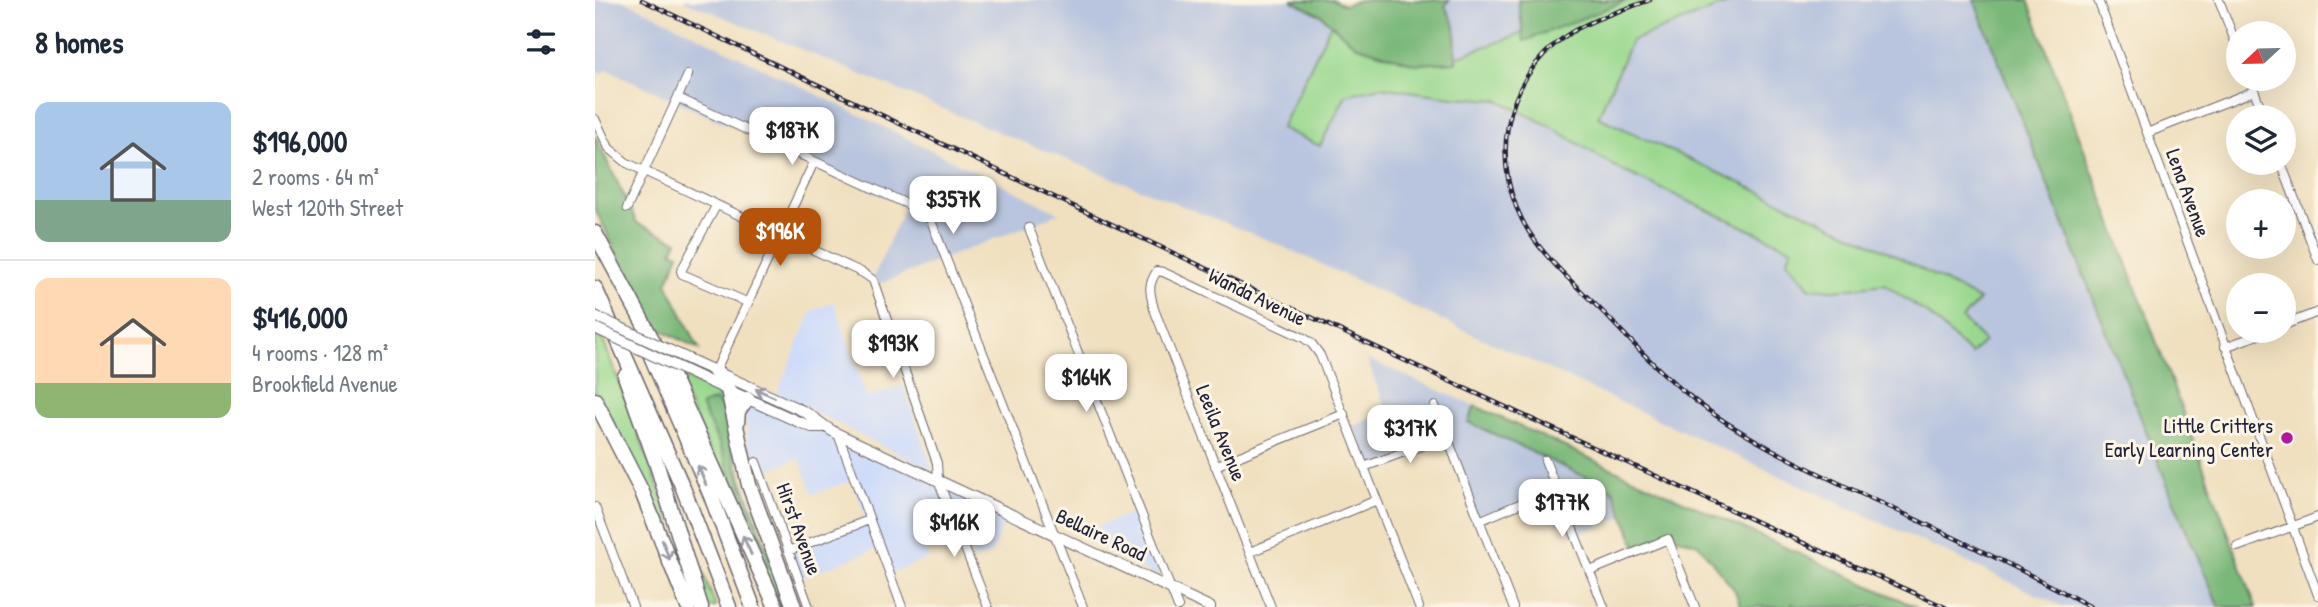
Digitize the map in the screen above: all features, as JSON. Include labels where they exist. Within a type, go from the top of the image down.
[{"type":"highway","points":[[595,234],[687,438],[753,607]]},
{"type":"highway","points":[[595,234],[674,380],[776,607]]},
{"type":"highway","points":[[595,288],[678,477],[729,607]]},
{"type":"highway","points":[[595,308],[636,404],[701,607]]},
{"type":"highway","points":[[713,377],[723,378],[728,390],[748,485],[794,607]]},
{"type":"highway","points":[[738,439],[737,414],[747,399]]},
{"type":"highway","points":[[595,400],[642,492],[688,607]]},
{"type":"street","name":"Lena Avenue","points":[[2098,0],[2318,595]]},
{"type":"street","points":[[2220,0],[2228,21]]},
{"type":"street","points":[[627,208],[688,75]]},
{"type":"street","points":[[2147,133],[2255,91],[2260,105]]},
{"type":"street","points":[[678,98],[927,214],[1083,607]]},
{"type":"street","points":[[595,119],[605,141],[615,154],[644,172],[873,280],[937,463],[938,480],[988,607]]},
{"type":"street","points":[[713,377],[814,162]]},
{"type":"street","points":[[2286,175],[2318,260]]},
{"type":"street","points":[[716,206],[681,271],[682,274],[749,303]]},
{"type":"street","points":[[1029,228],[1178,607]]},
{"type":"street","name":"Wanda Avenue","points":[[1157,271],[1207,292],[1312,344],[1320,355],[1419,607]]},
{"type":"street","name":"Leeila Avenue","points":[[1157,271],[1151,281],[1150,291],[1154,309],[1271,607]]},
{"type":"street","points":[[2296,320],[2318,312]]},
{"type":"street","name":"Bellaire Road","points":[[595,316],[697,363],[713,377]]},
{"type":"street","name":"Bellaire Road","points":[[595,328],[697,376],[713,377],[803,411],[838,434],[1210,607]]},
{"type":"street","points":[[2225,347],[2236,343]]},
{"type":"street","name":"Bellaire Road","points":[[728,390],[812,427],[824,427]]},
{"type":"street","points":[[1435,406],[1513,607]]},
{"type":"street","points":[[1215,466],[1344,414]]},
{"type":"street","points":[[838,434],[902,607]]},
{"type":"street","points":[[1364,467],[1447,436]]},
{"type":"street","points":[[1545,460],[1604,607]]},
{"type":"street","name":"Hirst Avenue","points":[[756,462],[809,607]]},
{"type":"street","points":[[1479,521],[1557,488]]},
{"type":"street","points":[[1250,552],[1377,500]]},
{"type":"street","points":[[595,507],[633,607]]},
{"type":"street","points":[[2237,547],[2318,517]]},
{"type":"street","points":[[788,551],[869,520]]},
{"type":"street","points":[[1590,571],[1668,539],[1695,607]]},
{"type":"shaded area","points":[[595,0],[624,0],[1060,213],[879,284],[874,276],[905,206],[606,69],[602,75],[595,69]]},
{"type":"shaded area","points":[[683,0],[1291,0],[1321,15],[1331,24],[1281,128],[1320,146],[1346,94],[1381,87],[1451,97],[1498,100],[1550,126],[1621,170],[1793,249],[1835,290],[1883,284],[1929,315],[1971,354],[1962,319],[1979,300],[1889,252],[1598,117],[1631,41],[1737,0],[1974,0],[2219,607],[2064,607],[1275,243],[1008,136]]},
{"type":"shaded area","points":[[1449,0],[1518,0],[1523,33],[1456,57],[1454,26],[1445,6]]},
{"type":"shaded area","points":[[834,302],[867,397],[903,385],[933,471],[777,393],[812,311]]},
{"type":"shaded area","points":[[1367,359],[1475,406],[1468,422],[1613,490],[1624,516],[1573,536],[1554,487],[1477,519],[1445,439],[1370,469],[1353,426],[1387,412]]},
{"type":"shaded area","points":[[744,393],[1006,517],[991,554],[973,560],[959,525],[922,539],[929,558],[892,573],[881,547],[801,578],[790,547],[866,519],[852,480],[813,494],[799,458],[754,476],[749,464]]},
{"type":"shaded area","points":[[1135,512],[1160,577],[1109,554],[1098,526]]},
{"type":"green space","points":[[1291,0],[1333,0],[1344,5],[1359,0],[1449,0],[1445,6],[1455,26],[1456,62],[1415,64],[1355,45],[1321,15]]},
{"type":"green space","points":[[1518,0],[1628,0],[1524,41]]},
{"type":"green space","points":[[1628,0],[1737,0],[1631,41],[1598,117],[1889,252],[1979,300],[1962,319],[1984,341],[1971,354],[1929,315],[1884,284],[1835,290],[1810,288],[1787,261],[1792,249],[1621,170],[1550,126],[1498,100],[1451,97],[1381,87],[1346,95],[1320,146],[1281,128],[1331,24],[1355,45],[1415,64],[1455,62],[1456,57],[1523,33],[1525,40]]},
{"type":"green space","points":[[1974,0],[2028,0],[2256,607],[2219,607]]},
{"type":"green space","points":[[595,136],[637,223],[677,241],[672,251],[679,254],[667,283],[699,349],[652,325],[595,209]]},
{"type":"green space","points":[[595,336],[603,340],[663,499],[696,607],[614,424],[595,392]]},
{"type":"green space","points":[[674,372],[714,392],[723,402],[741,478],[789,607],[781,607]]},
{"type":"green space","points":[[715,400],[722,407],[734,463],[772,568],[768,567],[754,541],[722,449],[701,405]]},
{"type":"green space","points":[[1475,406],[1916,607],[1800,607],[1792,604],[1791,607],[1741,607],[1735,591],[1698,544],[1666,534],[1636,546],[1613,490],[1468,422]]},
{"type":"green space","points":[[672,493],[716,607],[705,607]]},
{"type":"railway","points":[[642,0],[1291,308],[1945,607]]},
{"type":"railway","points":[[1650,0],[1576,29],[1545,54],[1527,76],[1515,100],[1508,126],[1506,153],[1508,180],[1516,207],[1529,232],[1565,275],[1633,344],[1710,412],[1767,447],[1808,468],[1992,556],[2091,607]]},
{"type":"place","name":"Little Critters Early Learning Center","points":[[2287,438]]}]
